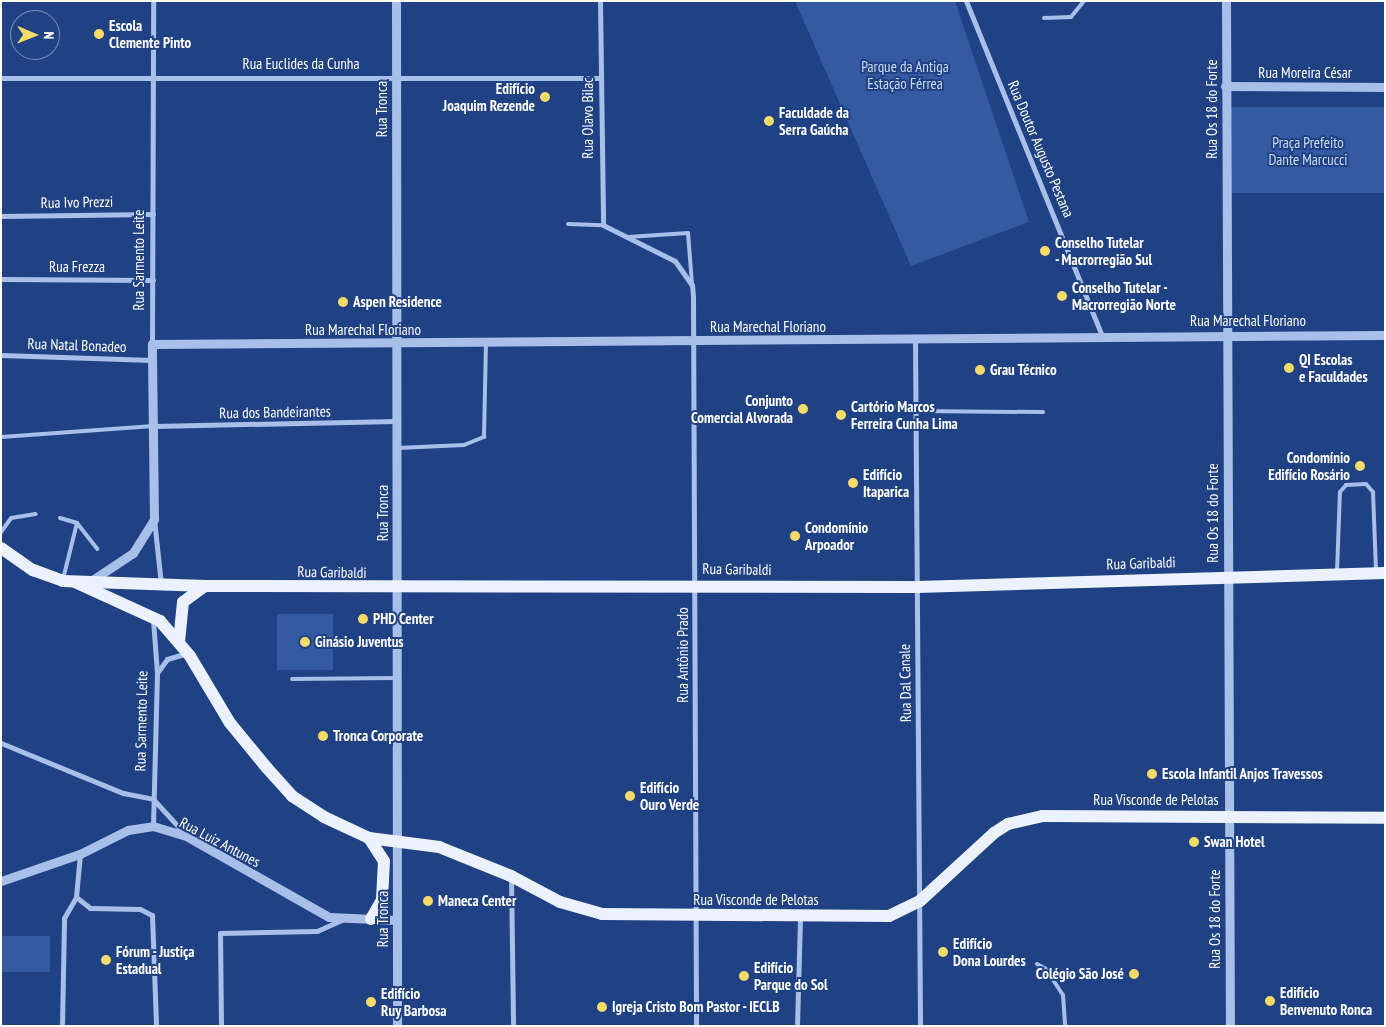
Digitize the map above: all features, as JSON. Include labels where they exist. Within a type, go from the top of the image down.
[{"type":"main road","points":[[1,548],[33,570],[69,582]]},
{"type":"main road","name":"Rua Garibaldi","points":[[69,582],[397,589],[696,584],[917,587],[1337,572],[1380,573]]},
{"type":"main road","name":"Rua Visconde de Pelotas","points":[[69,582],[96,596],[153,617],[179,642],[190,656],[230,723],[292,796],[369,838],[396,839],[438,847],[511,876],[560,902],[602,914],[800,917],[889,916],[920,901],[994,833],[1023,819],[1228,816],[1385,818]]},
{"type":"main road","points":[[179,642],[182,602],[206,586]]},
{"type":"main road","points":[[369,838],[384,861],[382,900],[371,919]]},
{"type":"street","name":"Rua Sarmento Leite","points":[[153,1],[152,360],[154,519],[161,585]]},
{"type":"street","name":"Rua Tronca","points":[[396,1],[397,1026]]},
{"type":"street","name":"Rua Olavo Bilac","points":[[600,1],[603,225]]},
{"type":"street","name":"Rua Doutor Augusto Pestana","points":[[966,1],[1102,336]]},
{"type":"street","name":"Rua Os 18 do Forte","points":[[1226,1],[1230,1026]]},
{"type":"street","name":"Rua Euclides da Cunha","points":[[1,78],[154,76],[600,78]]},
{"type":"street","name":"Rua Moreira César","points":[[1225,86],[1385,87]]},
{"type":"street","name":"Rua Ivo Prezzi","points":[[1,216],[153,214]]},
{"type":"street","name":"Rua Antônio Prado","points":[[603,225],[610,232],[626,237],[675,261],[692,284],[695,341],[694,916],[696,1026]]},
{"type":"street","name":"Rua Frezza","points":[[1,279],[153,280]]},
{"type":"street","name":"Rua Marechal Floriano","points":[[152,344],[915,340],[1102,336],[1385,335]]},
{"type":"street","name":"Rua Dal Canale","points":[[915,340],[920,1026]]},
{"type":"street","name":"Rua Natal Bonadeo","points":[[1,355],[152,360]]},
{"type":"street","name":"Rua dos Bandeirantes","points":[[154,426],[396,421]]},
{"type":"street","points":[[88,582],[132,553],[154,519]]},
{"type":"street","name":"Rua Sarmento Leite","points":[[153,617],[157,673],[153,826]]},
{"type":"street","points":[[157,673],[173,655],[190,656]]},
{"type":"street","points":[[1,743],[122,793],[154,799],[188,837]]},
{"type":"street","name":"Rua Luiz Antunes","points":[[1,881],[80,854],[128,830],[153,826],[188,837],[322,913],[342,920],[397,920]]},
{"type":"street","points":[[62,1026],[64,918],[76,897],[80,854]]},
{"type":"street","points":[[511,876],[513,1026]]},
{"type":"street","points":[[76,897],[90,908],[140,909],[152,915],[156,1026]]},
{"type":"street","points":[[797,1026],[800,917]]},
{"type":"street","points":[[221,1026],[220,933],[317,931],[342,920]]},
{"type":"lane","points":[[1044,18],[1071,17],[1084,1]]},
{"type":"lane","points":[[568,224],[603,225]]},
{"type":"lane","name":"Rua Antônio Prado","points":[[626,237],[688,233],[692,284]]},
{"type":"lane","points":[[396,448],[464,445],[484,438],[486,343]]},
{"type":"lane","points":[[893,407],[1042,412]]},
{"type":"lane","points":[[1,437],[154,426]]},
{"type":"lane","points":[[1337,572],[1340,492],[1346,485],[1366,484],[1373,492],[1380,573]]},
{"type":"lane","points":[[1,532],[11,518],[36,514]]},
{"type":"lane","points":[[60,518],[77,523],[97,550]]},
{"type":"lane","points":[[69,582],[77,523]]},
{"type":"lane","points":[[292,679],[396,678]]},
{"type":"lane","points":[[1037,964],[1046,969],[1063,995],[1065,1026]]},
{"type":"green space","name":"Parque da Antiga Estação Férrea","points":[[795,1],[955,1],[1029,222],[911,266]]},
{"type":"green space","name":"Praça Prefeito Dante Marcucci","points":[[1231,107],[1385,107],[1385,193],[1231,193]]},
{"type":"green space","name":"Ginásio Juventus","points":[[277,614],[333,614],[333,670],[277,670]]},
{"type":"green space","points":[[1,936],[50,936],[50,972],[1,972]]},
{"type":"place","name":"Escola Clemente Pinto","points":[[99,34]]},
{"type":"place","name":"Edifício Joaquim Rezende","points":[[545,97]]},
{"type":"place","name":"Faculdade da Serra Gaúcha","points":[[769,121]]},
{"type":"place","name":"Conselho Tutelar - Macrorregião Sul","points":[[1045,251]]},
{"type":"place","name":"Conselho Tutelar - Macrorregião Norte","points":[[1062,296]]},
{"type":"place","name":"Aspen Residence","points":[[343,302]]},
{"type":"place","name":"QI Escolas e Faculdades","points":[[1289,368]]},
{"type":"place","name":"Grau Técnico","points":[[980,370]]},
{"type":"place","name":"Conjunto Comercial Alvorada","points":[[803,409]]},
{"type":"place","name":"Cartório Marcos Ferreira Cunha Lima","points":[[841,415]]},
{"type":"place","name":"Condomínio Edifício Rosário","points":[[1360,466]]},
{"type":"place","name":"Edifício Itaparica","points":[[853,483]]},
{"type":"place","name":"Condomínio Arpoador","points":[[795,536]]},
{"type":"place","name":"PHD Center","points":[[363,619]]},
{"type":"place","name":"Ginásio Juventus","points":[[305,642]]},
{"type":"place","name":"Tronca Corporate","points":[[323,736]]},
{"type":"place","name":"Escola Infantil Anjos Travessos","points":[[1152,774]]},
{"type":"place","name":"Edifício Ouro Verde","points":[[630,796]]},
{"type":"place","name":"Swan Hotel","points":[[1194,842]]},
{"type":"place","name":"Maneca Center","points":[[428,901]]},
{"type":"place","name":"Edifício Dona Lourdes","points":[[943,952]]},
{"type":"place","name":"Fórum - Justiça Estadual","points":[[106,960]]},
{"type":"place","name":"Colégio São José","points":[[1134,974]]},
{"type":"place","name":"Edifício Parque do Sol","points":[[744,976]]},
{"type":"place","name":"Edifício Benvenuto Ronca","points":[[1270,1001]]},
{"type":"place","name":"Edifício Ruy Barbosa","points":[[371,1002]]},
{"type":"place","name":"Igreja Cristo Bom Pastor - IECLB","points":[[602,1007]]}]
